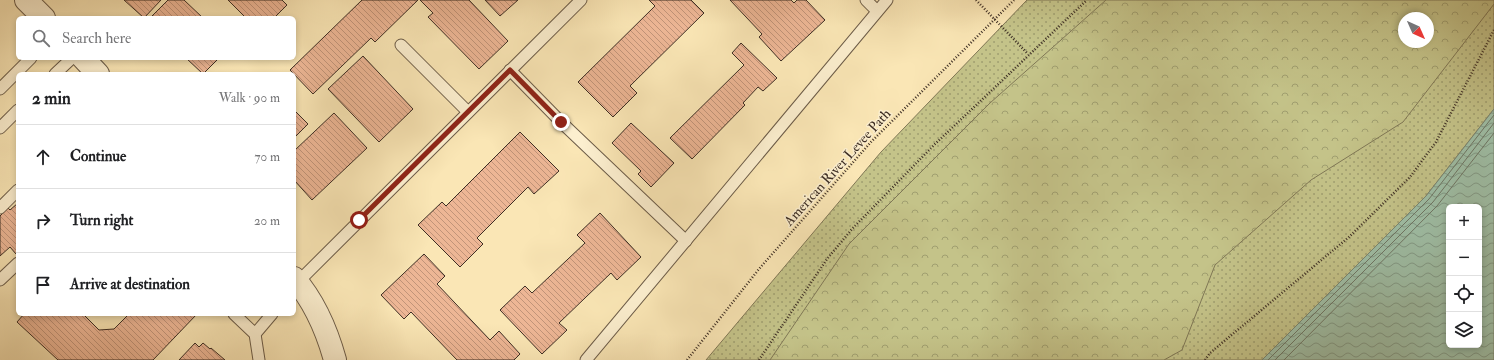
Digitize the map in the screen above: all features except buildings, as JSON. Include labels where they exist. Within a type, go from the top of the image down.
[{"type":"street","points":[[85,60],[96,72]]},
{"type":"street","points":[[296,283],[316,310],[330,341],[335,360]]},
{"type":"lane","points":[[296,281],[581,0]]},
{"type":"lane","points":[[866,0],[877,11]]},
{"type":"lane","points":[[586,360],[887,0]]},
{"type":"lane","points":[[401,45],[468,112]]},
{"type":"lane","points":[[17,72],[29,60]]},
{"type":"lane","points":[[57,72],[70,60]]},
{"type":"lane","points":[[510,70],[561,122],[686,241]]},
{"type":"lane","points":[[0,89],[16,73]]},
{"type":"lane","points":[[0,128],[16,116]]},
{"type":"lane","points":[[0,208],[16,192]]},
{"type":"lane","points":[[0,280],[16,265]]},
{"type":"lane","points":[[236,316],[255,334],[259,360]]},
{"type":"lane","points":[[255,334],[270,316]]},
{"type":"path","points":[[976,0],[1028,54]]},
{"type":"path","name":"American River Levee Path","points":[[687,360],[759,269],[871,142],[1014,0]]},
{"type":"path","points":[[759,360],[827,260],[852,229],[934,145],[1028,54],[1087,0]]},
{"type":"path","points":[[1205,360],[1210,353],[1349,236],[1410,177],[1436,142],[1494,30]]},
{"type":"green space","points":[[1027,0],[1494,0],[1494,109],[1426,196],[1262,360],[706,360],[881,152]]},
{"type":"green space","points":[[1106,0],[1494,0],[1494,4],[1403,122],[1311,180],[1215,265],[1182,350],[1164,360],[770,360],[849,244],[990,103]]},
{"type":"water","points":[[1494,109],[1494,360],[1262,360],[1426,196]]},
{"type":"route","points":[[359,220],[510,70],[561,122]]}]
